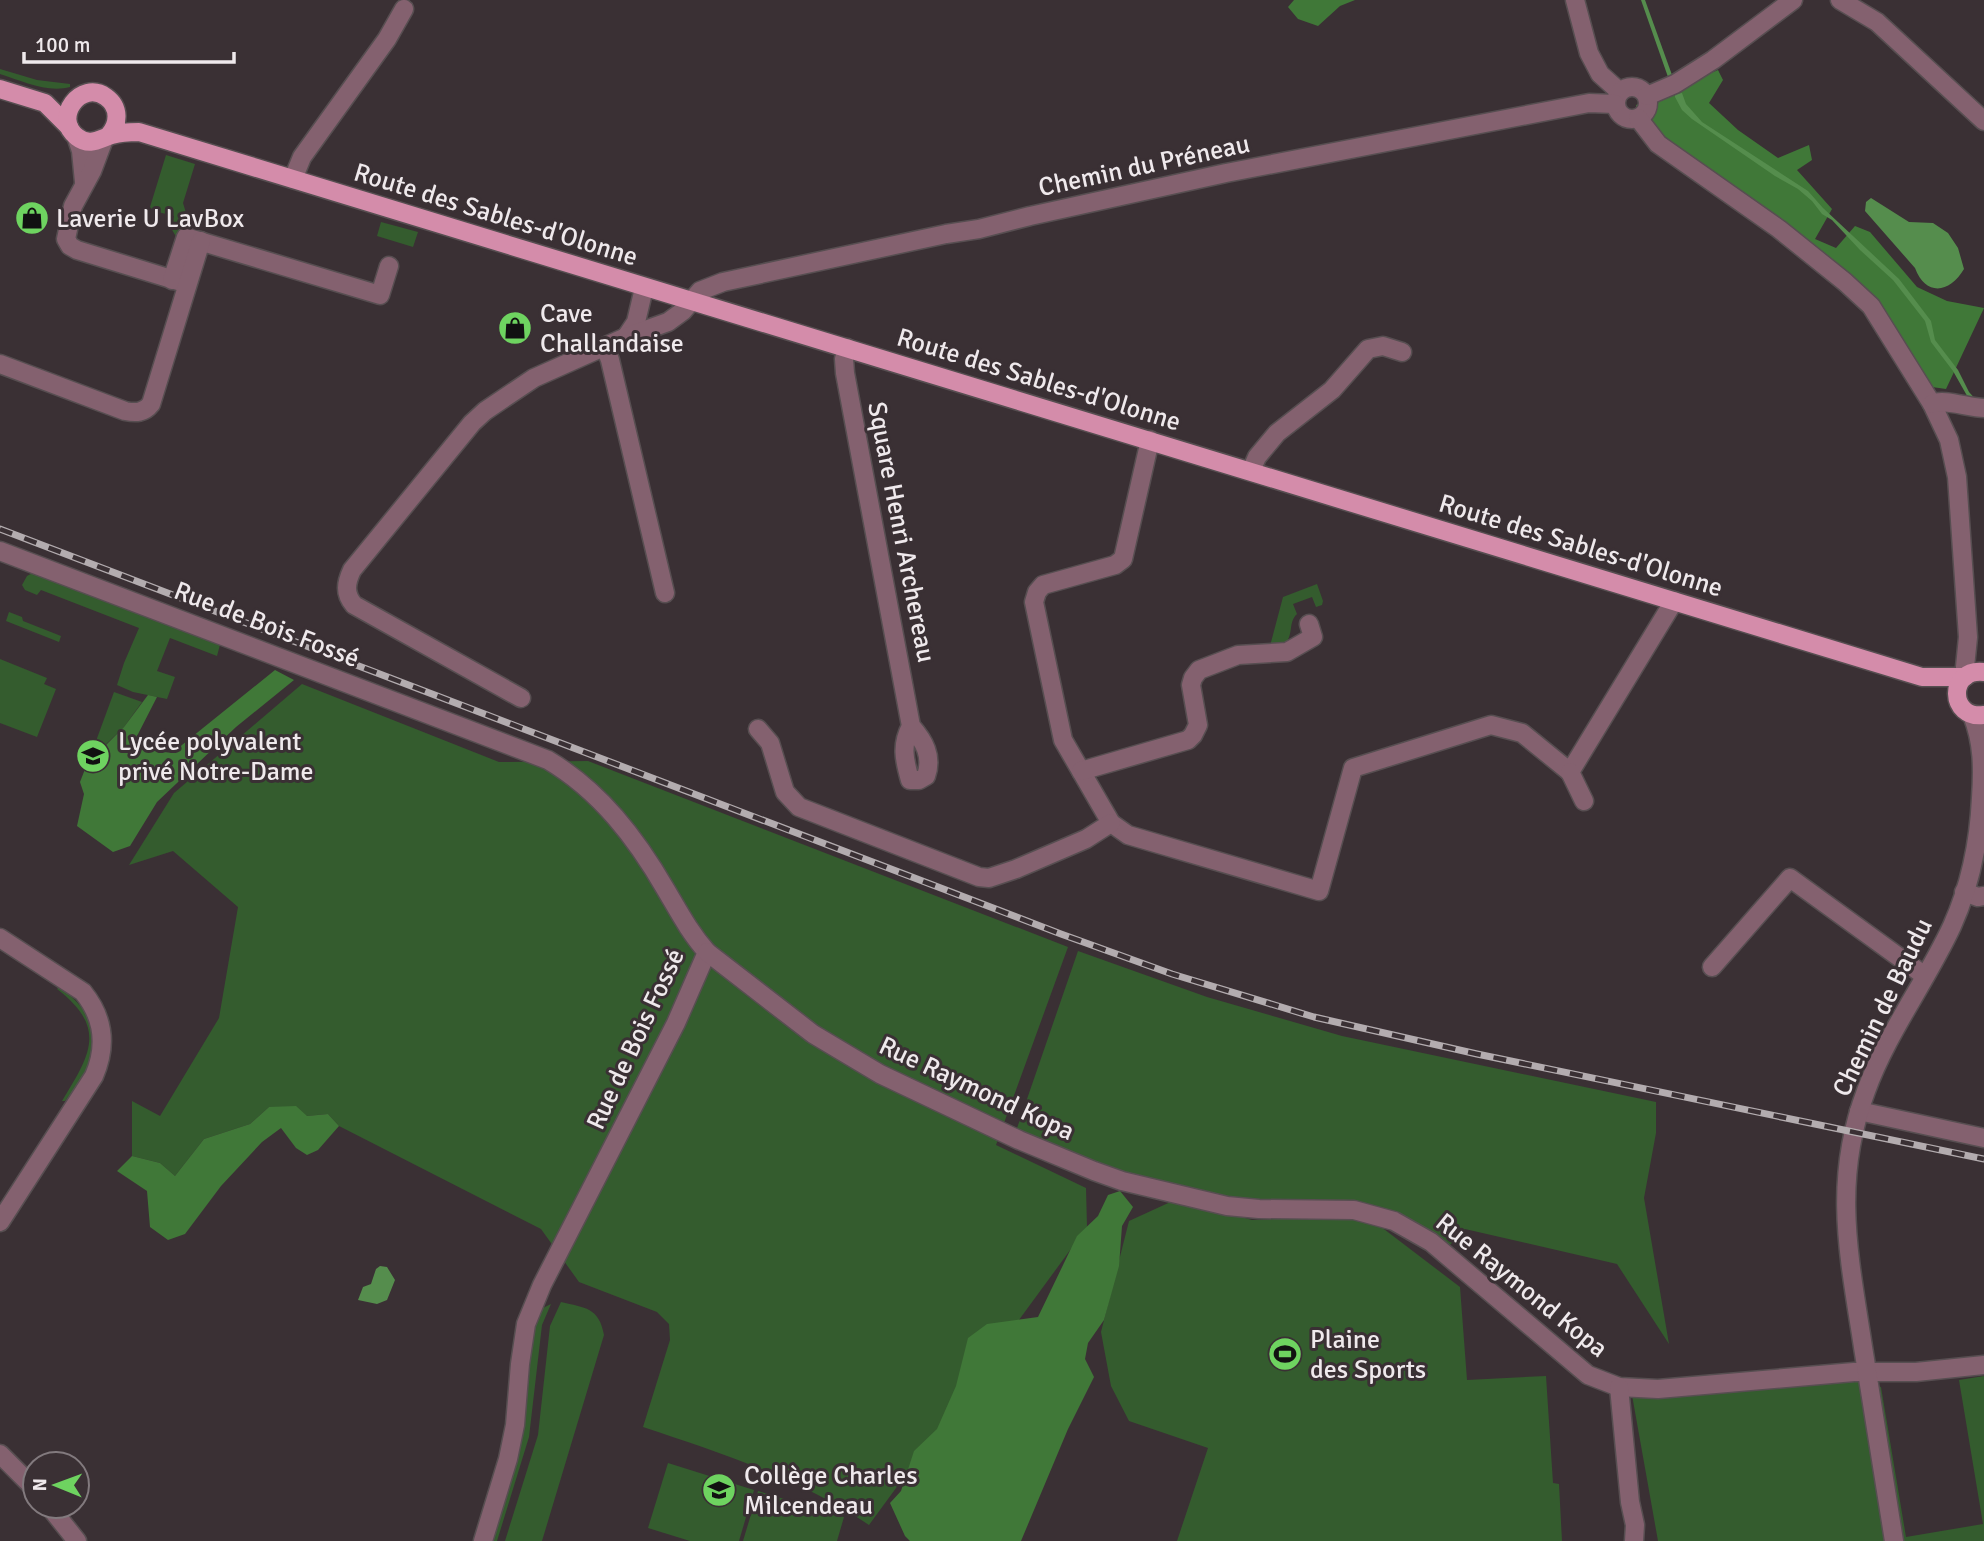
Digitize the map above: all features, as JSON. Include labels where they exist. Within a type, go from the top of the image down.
[{"type":"main road","points":[[0,89],[45,103],[99,93],[109,99],[115,108],[116,124],[106,137],[90,142],[72,132],[45,103]]},
{"type":"main road","points":[[72,132],[68,111],[80,96]]},
{"type":"main road","name":"Route des Sables-d'Olonne","points":[[115,108],[139,132]]},
{"type":"main road","name":"Route des Sables-d'Olonne","points":[[106,137],[139,132],[1922,677],[1957,699],[1962,709],[1978,715]]},
{"type":"main road","name":"Route des Sables-d'Olonne","points":[[1922,677],[1975,674]]},
{"type":"main road","points":[[1957,699],[1958,687],[1975,674]]},
{"type":"street","points":[[1575,0],[1589,53],[1600,74],[1618,98],[1623,116],[1638,118],[1658,144],[1779,229],[1871,306],[1932,404],[1950,440],[1954,458],[1968,637],[1974,656],[1975,674]]},
{"type":"street","points":[[1647,96],[1675,84],[1713,60],[1793,0]]},
{"type":"street","points":[[1840,0],[1877,22],[1984,121]]},
{"type":"street","points":[[293,178],[302,156],[387,39],[404,9]]},
{"type":"street","points":[[1618,98],[1629,86],[1640,88],[1647,96],[1646,111],[1638,118]]},
{"type":"street","name":"Chemin du Préneau","points":[[521,698],[355,605],[346,591],[352,570],[472,423],[534,378],[626,337],[668,322],[708,286],[723,282],[1184,183],[1618,98]]},
{"type":"street","points":[[72,132],[81,151],[84,182]]},
{"type":"street","points":[[106,137],[73,206],[66,240],[76,250],[180,282]]},
{"type":"street","points":[[0,364],[135,413],[148,409],[151,404],[180,282],[186,237],[380,295],[388,266]]},
{"type":"street","points":[[626,337],[636,322],[644,288]]},
{"type":"street","points":[[1251,471],[1257,457],[1277,433],[1332,390],[1368,349],[1383,346],[1402,352]]},
{"type":"street","points":[[605,347],[665,593]]},
{"type":"street","name":"Square Henri Archereau","points":[[847,348],[844,359],[845,373],[911,726]]},
{"type":"street","points":[[1932,404],[1937,401],[1968,408],[1984,408]]},
{"type":"street","points":[[1150,440],[1123,559],[1115,565],[1043,585],[1034,602],[1063,740],[1111,823],[1128,835],[1319,891],[1353,768],[1490,725],[1522,733],[1570,772],[1584,802]]},
{"type":"street","name":"Rue de Bois Fossé","points":[[0,551],[548,760],[586,786],[622,825],[666,888],[685,923],[707,952],[676,1023],[542,1284],[526,1324],[515,1425],[508,1459],[483,1541]]},
{"type":"street","points":[[1570,772],[1674,601]]},
{"type":"street","points":[[1081,771],[1188,740],[1194,736],[1199,724],[1192,685],[1199,670],[1238,655],[1287,652],[1313,637],[1310,624]]},
{"type":"street","name":"Chemin de Baudu","points":[[1894,1541],[1866,1371],[1845,1217],[1849,1150],[1859,1111],[1873,1074],[1952,926],[1964,892],[1980,825],[1983,745],[1978,715]]},
{"type":"street","points":[[758,729],[770,743],[785,792],[799,807],[979,877],[989,878],[1016,869],[1086,839],[1111,823]]},
{"type":"street","points":[[1712,967],[1790,878],[1925,976]]},
{"type":"street","points":[[1964,892],[1978,897],[1984,896]]},
{"type":"street","points":[[0,938],[83,992],[99,1018],[103,1046],[94,1076],[0,1222]]},
{"type":"street","name":"Rue Raymond Kopa","points":[[707,952],[813,1034],[880,1074],[1019,1140],[1094,1171],[1122,1181],[1227,1206],[1354,1210],[1394,1221],[1441,1250],[1588,1375],[1619,1387],[1700,1387],[1866,1371],[1916,1372],[1984,1365]]},
{"type":"street","points":[[1859,1111],[1984,1138]]},
{"type":"street","points":[[1619,1387],[1635,1533],[1644,1541]]},
{"type":"street","points":[[0,1454],[21,1475]]},
{"type":"street","points":[[60,1520],[77,1541]]},
{"type":"shaded area","points":[[1294,0],[1355,0],[1340,6],[1318,26],[1298,19],[1288,7]]},
{"type":"shaded area","points":[[1641,0],[1645,0],[1672,75],[1668,77]]},
{"type":"shaded area","points":[[0,69],[37,80],[70,84],[70,87],[35,85],[0,74]]},
{"type":"shaded area","points":[[1718,70],[1723,80],[1709,103],[1738,130],[1778,158],[1809,145],[1812,160],[1797,170],[1832,209],[1815,239],[1836,248],[1855,226],[1870,232],[1917,287],[1947,301],[1984,308],[1946,389],[1932,387],[1875,297],[1843,268],[1637,116],[1636,105]]},
{"type":"shaded area","points":[[1682,93],[1686,104],[1702,122],[1808,191],[1899,279],[1931,321],[1935,340],[1978,402],[1970,401],[1953,371],[1931,342],[1925,321],[1893,280],[1798,189],[1692,119],[1682,110],[1675,97],[1675,94]]},
{"type":"shaded area","points":[[166,155],[195,164],[183,203],[186,213],[178,240],[171,228],[174,216],[154,211],[150,207]]},
{"type":"shaded area","points":[[1871,198],[1909,222],[1933,223],[1948,233],[1958,248],[1964,269],[1958,277],[1945,287],[1925,284],[1915,268],[1865,211],[1866,202]]},
{"type":"shaded area","points":[[381,222],[418,232],[413,247],[377,236]]},
{"type":"shaded area","points":[[36,571],[221,641],[217,656],[170,638],[157,671],[175,677],[167,699],[133,692],[117,685],[139,628],[41,590],[37,595],[25,590],[22,585],[27,576]]},
{"type":"shaded area","points":[[1317,584],[1322,605],[1316,607],[1312,597],[1293,604],[1297,614],[1288,640],[1285,644],[1270,646],[1283,597]]},
{"type":"shaded area","points":[[9,612],[22,617],[23,621],[61,636],[59,642],[6,621]]},
{"type":"shaded area","points":[[0,659],[47,678],[44,684],[56,689],[37,737],[0,723]]},
{"type":"shaded area","points":[[275,670],[294,680],[236,727],[157,802],[130,846],[113,852],[77,826],[84,794],[80,782],[96,741],[104,747],[124,727],[148,695],[157,697],[136,738],[149,750],[172,753]]},
{"type":"shaded area","points":[[302,684],[499,762],[588,761],[1068,947],[996,1145],[1086,1188],[1087,1227],[869,1525],[788,1481],[731,1457],[643,1427],[670,1340],[669,1324],[657,1312],[579,1282],[541,1229],[339,1126],[328,1114],[307,1116],[269,1107],[250,1124],[204,1139],[175,1176],[160,1163],[132,1156],[132,1101],[160,1116],[219,1018],[238,907],[173,851],[129,865],[174,793]]},
{"type":"shaded area","points":[[114,692],[142,702],[124,727],[103,747],[96,741]]},
{"type":"shaded area","points":[[1078,951],[1207,997],[1342,1036],[1656,1102],[1656,1133],[1644,1198],[1669,1344],[1617,1264],[1465,1229],[1449,1246],[1414,1221],[1368,1204],[1247,1203],[1118,1173],[1016,1131]]},
{"type":"shaded area","points":[[59,987],[86,1013],[94,1041],[86,1070],[65,1101],[62,1101],[80,1070],[89,1042],[83,1016],[57,989]]},
{"type":"shaded area","points":[[296,1106],[307,1116],[328,1114],[339,1126],[318,1150],[307,1155],[296,1148],[281,1128],[262,1142],[221,1186],[185,1234],[168,1240],[150,1227],[147,1191],[117,1171],[132,1156],[160,1163],[175,1176],[204,1139],[250,1124],[269,1107]]},
{"type":"shaded area","points":[[1120,1191],[1133,1207],[1122,1226],[1119,1266],[1104,1320],[1088,1343],[1085,1359],[1094,1377],[1068,1429],[1021,1541],[910,1541],[890,1503],[901,1491],[914,1451],[937,1429],[956,1386],[968,1338],[987,1324],[1038,1317],[1077,1236],[1098,1216],[1108,1195]]},
{"type":"shaded area","name":"Plaine des Sports","points":[[1177,1199],[1252,1220],[1347,1216],[1376,1223],[1460,1287],[1467,1380],[1546,1376],[1553,1483],[1559,1484],[1562,1541],[1177,1541],[1208,1448],[1129,1421],[1111,1386],[1101,1332],[1129,1221]]},
{"type":"shaded area","points":[[380,1266],[387,1267],[395,1280],[387,1300],[377,1304],[358,1300],[363,1287],[371,1284],[376,1269]]},
{"type":"shaded area","points":[[561,1302],[590,1310],[599,1319],[604,1335],[542,1541],[505,1541],[538,1435],[550,1326]]},
{"type":"shaded area","points":[[551,1304],[542,1325],[529,1437],[497,1541],[489,1541],[536,1320],[543,1308]]},
{"type":"shaded area","points":[[1984,1376],[1984,1541],[1658,1541],[1632,1395],[1855,1379],[1881,1387],[1906,1537],[1983,1524],[1959,1380]]},
{"type":"shaded area","points":[[668,1463],[754,1490],[739,1541],[690,1541],[648,1528]]},
{"type":"shaded area","points":[[758,1491],[844,1517],[837,1541],[743,1541]]},
{"type":"railway","points":[[0,529],[1172,974],[1314,1017],[1477,1054],[1984,1159]]},
{"type":"place","name":"Laverie U LavBox","points":[[32,218]]},
{"type":"place","name":"Cave Challandaise","points":[[515,328]]},
{"type":"place","name":"Lycée polyvalent privé Notre-Dame","points":[[93,756]]},
{"type":"place","name":"Plaine des Sports","points":[[1285,1354]]},
{"type":"place","name":"Collège Charles Milcendeau","points":[[719,1490]]}]
